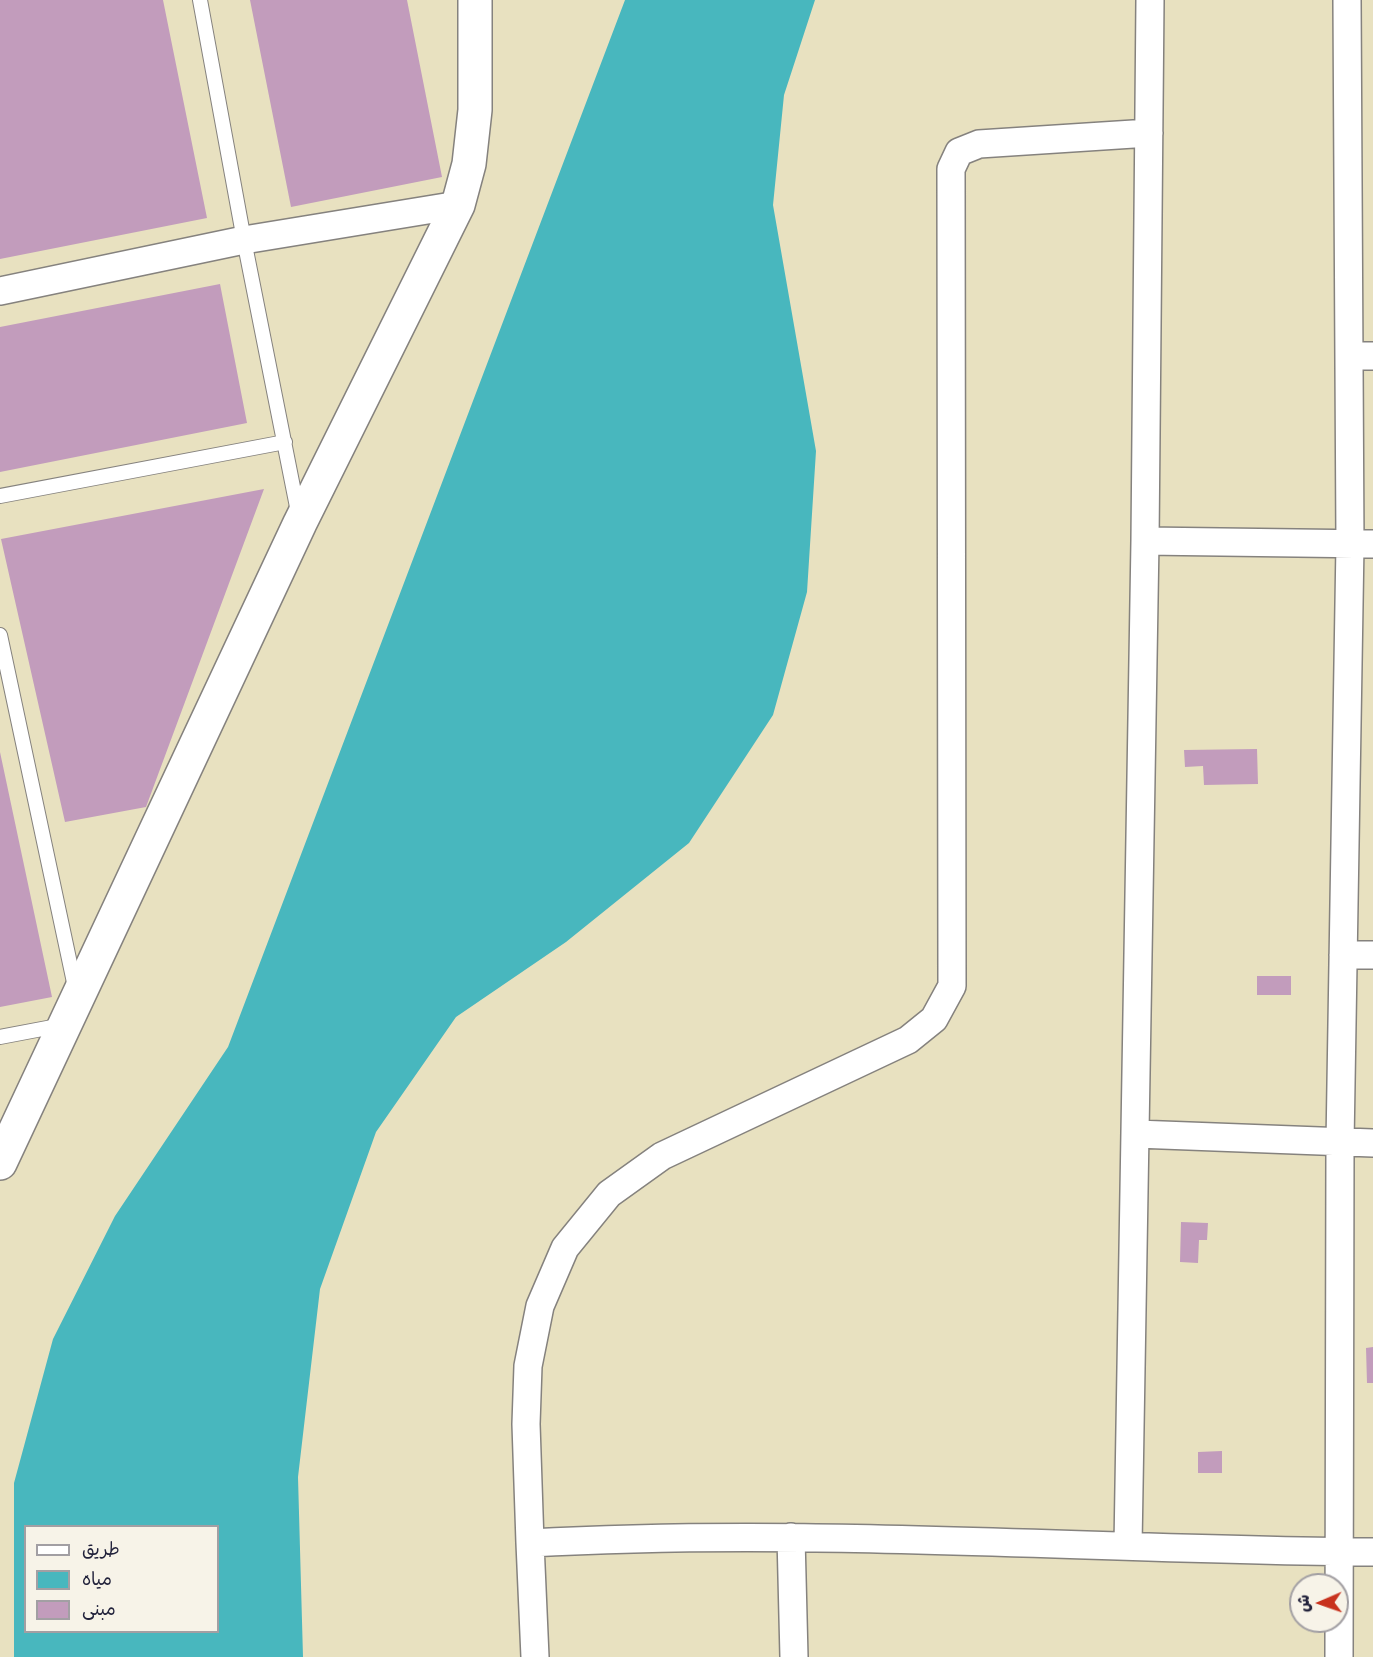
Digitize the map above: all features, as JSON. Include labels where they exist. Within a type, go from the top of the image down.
[{"type":"street","points":[[0,1163],[300,523],[458,205],[469,164],[475,110],[475,0]]},
{"type":"street","points":[[1128,1545],[1145,541],[1150,0]]},
{"type":"street","points":[[1339,1657],[1340,1143],[1343,955],[1361,544],[1361,356],[1347,0]]},
{"type":"street","points":[[535,1657],[526,1424],[528,1366],[540,1306],[565,1248],[609,1194],[662,1156],[908,1040],[934,1019],[952,986],[951,169],[959,152],[979,144],[1149,133]]},
{"type":"street","points":[[0,291],[244,240],[458,205]]},
{"type":"street","points":[[1145,541],[1361,544]]},
{"type":"street","points":[[1343,955],[1373,955]]},
{"type":"street","points":[[1136,1134],[1373,1143]]},
{"type":"street","points":[[530,1543],[618,1538],[791,1537],[1373,1552]]},
{"type":"street","points":[[791,1537],[794,1657]]},
{"type":"lane","points":[[200,0],[244,240],[300,523]]},
{"type":"lane","points":[[0,496],[285,442]]},
{"type":"lane","points":[[0,635],[71,1012],[0,1036]]},
{"type":"water","points":[[625,0],[815,0],[784,95],[773,205],[816,451],[807,592],[773,715],[689,843],[566,942],[456,1017],[376,1132],[320,1289],[298,1477],[303,1657],[14,1657],[14,1483],[53,1339],[115,1216],[228,1047]]},
{"type":"building","points":[[0,0],[163,0],[207,218],[0,259]]},
{"type":"building","points":[[250,0],[407,0],[442,177],[291,207]]},
{"type":"building","points":[[220,284],[247,423],[0,472],[0,327]]},
{"type":"building","points":[[264,489],[146,807],[65,822],[1,539]]},
{"type":"building","points":[[1257,749],[1258,784],[1204,785],[1203,766],[1185,767],[1184,750]]},
{"type":"building","points":[[0,752],[52,997],[0,1007]]},
{"type":"building","points":[[1257,976],[1291,976],[1291,995],[1257,995]]},
{"type":"building","points":[[1181,1222],[1208,1223],[1207,1240],[1199,1240],[1198,1263],[1180,1262]]},
{"type":"building","points":[[1373,1347],[1373,1383],[1367,1383],[1366,1348]]},
{"type":"building","points":[[1222,1451],[1222,1473],[1198,1473],[1198,1452]]}]
